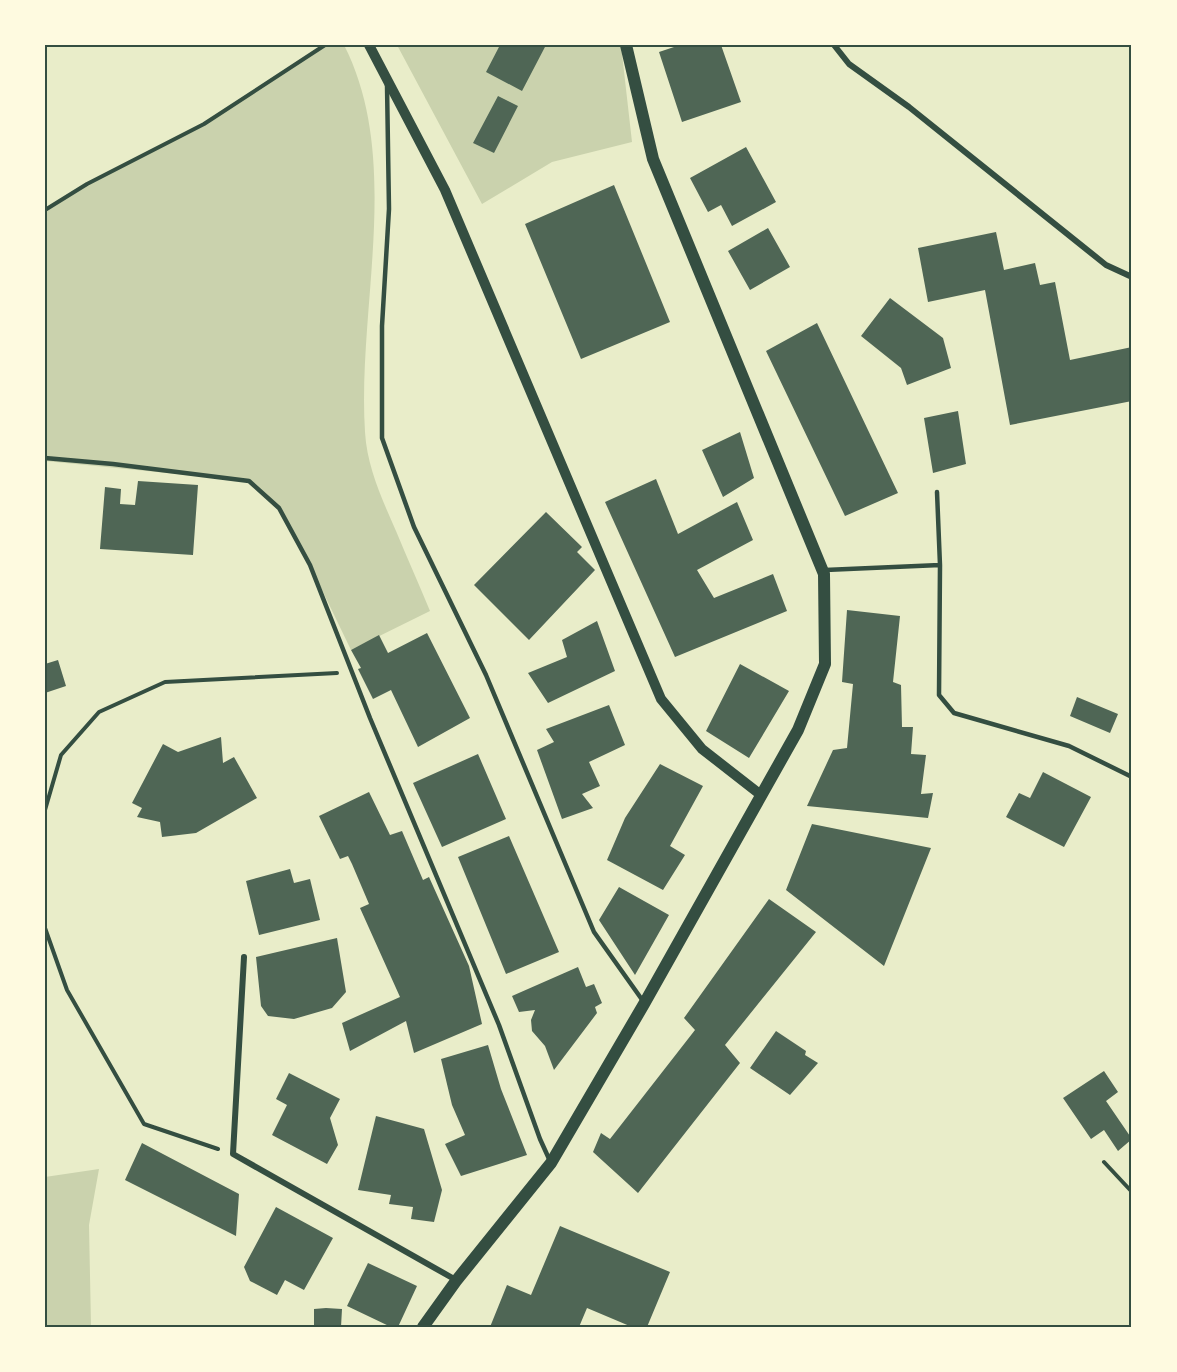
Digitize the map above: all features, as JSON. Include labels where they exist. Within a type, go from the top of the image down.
[{"type":"main road","points":[[423,1327],[456,1281],[551,1163],[644,1004],[798,730],[825,664],[822,570],[653,159],[626,45]]},
{"type":"street","points":[[369,45],[446,190],[661,699],[702,749],[761,795]]},
{"type":"street","points":[[834,45],[849,64],[909,107],[1106,265],[1132,277]]},
{"type":"street","points":[[244,957],[233,1154],[456,1281]]},
{"type":"lane","points":[[387,80],[389,209],[382,326],[382,438],[414,527],[486,675],[594,932],[644,1004]]},
{"type":"lane","points":[[45,458],[249,481],[279,508],[310,565],[352,673],[500,1025],[540,1139],[551,1163]]},
{"type":"lane","points":[[937,492],[940,565],[939,695],[954,713],[1069,746],[1132,777]]},
{"type":"lane","points":[[822,570],[940,565]]},
{"type":"path","points":[[45,210],[87,184],[204,124],[325,45]]},
{"type":"path","points":[[45,810],[61,755],[99,712],[165,682],[352,673]]},
{"type":"path","points":[[45,928],[67,990],[144,1124],[233,1154]]},
{"type":"path","points":[[1104,1162],[1132,1192]]},
{"type":"green space","points":[[326,45],[344,45],[362,90],[371,137],[374,235],[364,384],[366,445],[381,495],[430,611],[351,650],[310,565],[279,508],[249,481],[45,461],[45,210],[87,184],[204,124]]},
{"type":"green space","points":[[397,45],[621,45],[632,142],[552,162],[482,204]]},
{"type":"green space","points":[[99,1169],[89,1225],[91,1326],[45,1327],[45,1177]]},
{"type":"building","points":[[500,45],[546,45],[522,91],[486,72]]},
{"type":"building","points":[[680,45],[721,45],[741,102],[682,122],[659,52]]},
{"type":"building","points":[[498,96],[518,106],[494,153],[473,143]]},
{"type":"building","points":[[746,147],[776,202],[732,226],[721,205],[708,212],[690,178]]},
{"type":"building","points":[[614,185],[670,322],[581,359],[525,224]]},
{"type":"building","points":[[768,228],[790,267],[750,290],[728,251]]},
{"type":"building","points":[[996,232],[1004,270],[1035,263],[1040,285],[1055,282],[1070,360],[1132,347],[1132,401],[1010,425],[985,290],[928,302],[918,248]]},
{"type":"building","points":[[890,298],[943,338],[951,368],[907,385],[901,368],[861,336]]},
{"type":"building","points":[[817,323],[898,493],[845,516],[766,351]]},
{"type":"building","points":[[958,411],[966,464],[933,473],[924,418]]},
{"type":"building","points":[[740,432],[754,478],[723,497],[702,450]]},
{"type":"building","points":[[656,479],[678,534],[737,502],[753,540],[697,570],[714,598],[773,574],[787,611],[675,657],[605,502]]},
{"type":"building","points":[[138,481],[198,485],[193,555],[100,549],[105,487],[121,489],[120,504],[135,505]]},
{"type":"building","points":[[546,512],[582,547],[577,552],[595,570],[529,640],[474,585]]},
{"type":"building","points":[[847,610],[900,616],[893,682],[901,685],[902,727],[913,727],[911,754],[926,755],[921,794],[933,793],[928,818],[807,806],[833,750],[847,748],[853,684],[842,682]]},
{"type":"building","points":[[597,621],[615,671],[548,703],[528,673],[567,657],[562,640]]},
{"type":"building","points":[[427,633],[470,718],[418,747],[391,690],[373,699],[351,650],[379,635],[388,653]]},
{"type":"building","points":[[58,660],[66,686],[45,693],[45,664]]},
{"type":"building","points":[[740,664],[789,691],[749,758],[706,731]]},
{"type":"building","points":[[1077,697],[1118,714],[1110,733],[1070,716]]},
{"type":"building","points":[[609,705],[625,745],[589,762],[600,786],[582,794],[593,808],[562,819],[537,750],[554,742],[546,729]]},
{"type":"building","points":[[221,737],[223,763],[234,757],[257,798],[196,833],[162,837],[160,822],[137,817],[142,808],[132,803],[163,744],[178,752]]},
{"type":"building","points":[[478,754],[506,819],[442,847],[413,783]]},
{"type":"building","points":[[660,764],[703,786],[670,846],[685,855],[663,890],[607,860],[625,818]]},
{"type":"building","points":[[1043,772],[1091,797],[1064,847],[1006,817],[1019,793],[1030,798]]},
{"type":"building","points":[[369,792],[390,835],[402,831],[423,880],[429,877],[469,966],[482,1024],[414,1053],[406,1021],[350,1051],[342,1023],[400,997],[360,908],[369,904],[352,864],[348,856],[340,859],[319,816]]},
{"type":"building","points":[[812,824],[931,848],[884,966],[786,890]]},
{"type":"building","points":[[509,836],[559,952],[506,974],[458,857]]},
{"type":"building","points":[[290,869],[294,883],[310,879],[320,920],[259,935],[246,881]]},
{"type":"building","points":[[619,887],[669,915],[635,975],[599,920]]},
{"type":"building","points":[[769,899],[816,932],[725,1045],[740,1063],[638,1193],[593,1152],[601,1133],[610,1139],[695,1030],[684,1018]]},
{"type":"building","points":[[337,938],[346,992],[332,1008],[294,1019],[268,1016],[261,1006],[256,957]]},
{"type":"building","points":[[578,967],[586,987],[594,984],[602,1003],[595,1007],[597,1013],[554,1070],[545,1046],[532,1031],[531,1020],[535,1010],[519,1012],[512,996]]},
{"type":"building","points":[[776,1031],[806,1051],[805,1055],[818,1063],[790,1095],[750,1068]]},
{"type":"building","points":[[488,1045],[501,1089],[527,1155],[461,1176],[445,1144],[465,1135],[452,1105],[441,1059]]},
{"type":"building","points":[[1104,1071],[1118,1092],[1106,1101],[1132,1139],[1118,1151],[1104,1130],[1091,1139],[1063,1098]]},
{"type":"building","points":[[289,1073],[340,1099],[330,1118],[338,1145],[327,1164],[272,1135],[287,1105],[276,1099]]},
{"type":"building","points":[[376,1116],[424,1129],[442,1190],[434,1222],[411,1219],[413,1207],[389,1204],[391,1195],[358,1190]]},
{"type":"building","points":[[142,1143],[239,1194],[236,1236],[125,1180]]},
{"type":"building","points":[[276,1207],[333,1238],[304,1290],[285,1280],[277,1295],[250,1281],[244,1267]]},
{"type":"building","points":[[560,1226],[670,1272],[647,1327],[632,1327],[587,1308],[579,1327],[490,1327],[507,1285],[531,1295]]},
{"type":"building","points":[[368,1263],[417,1286],[398,1327],[391,1327],[347,1306]]},
{"type":"building","points":[[314,1309],[342,1309],[341,1327],[314,1327]]}]
